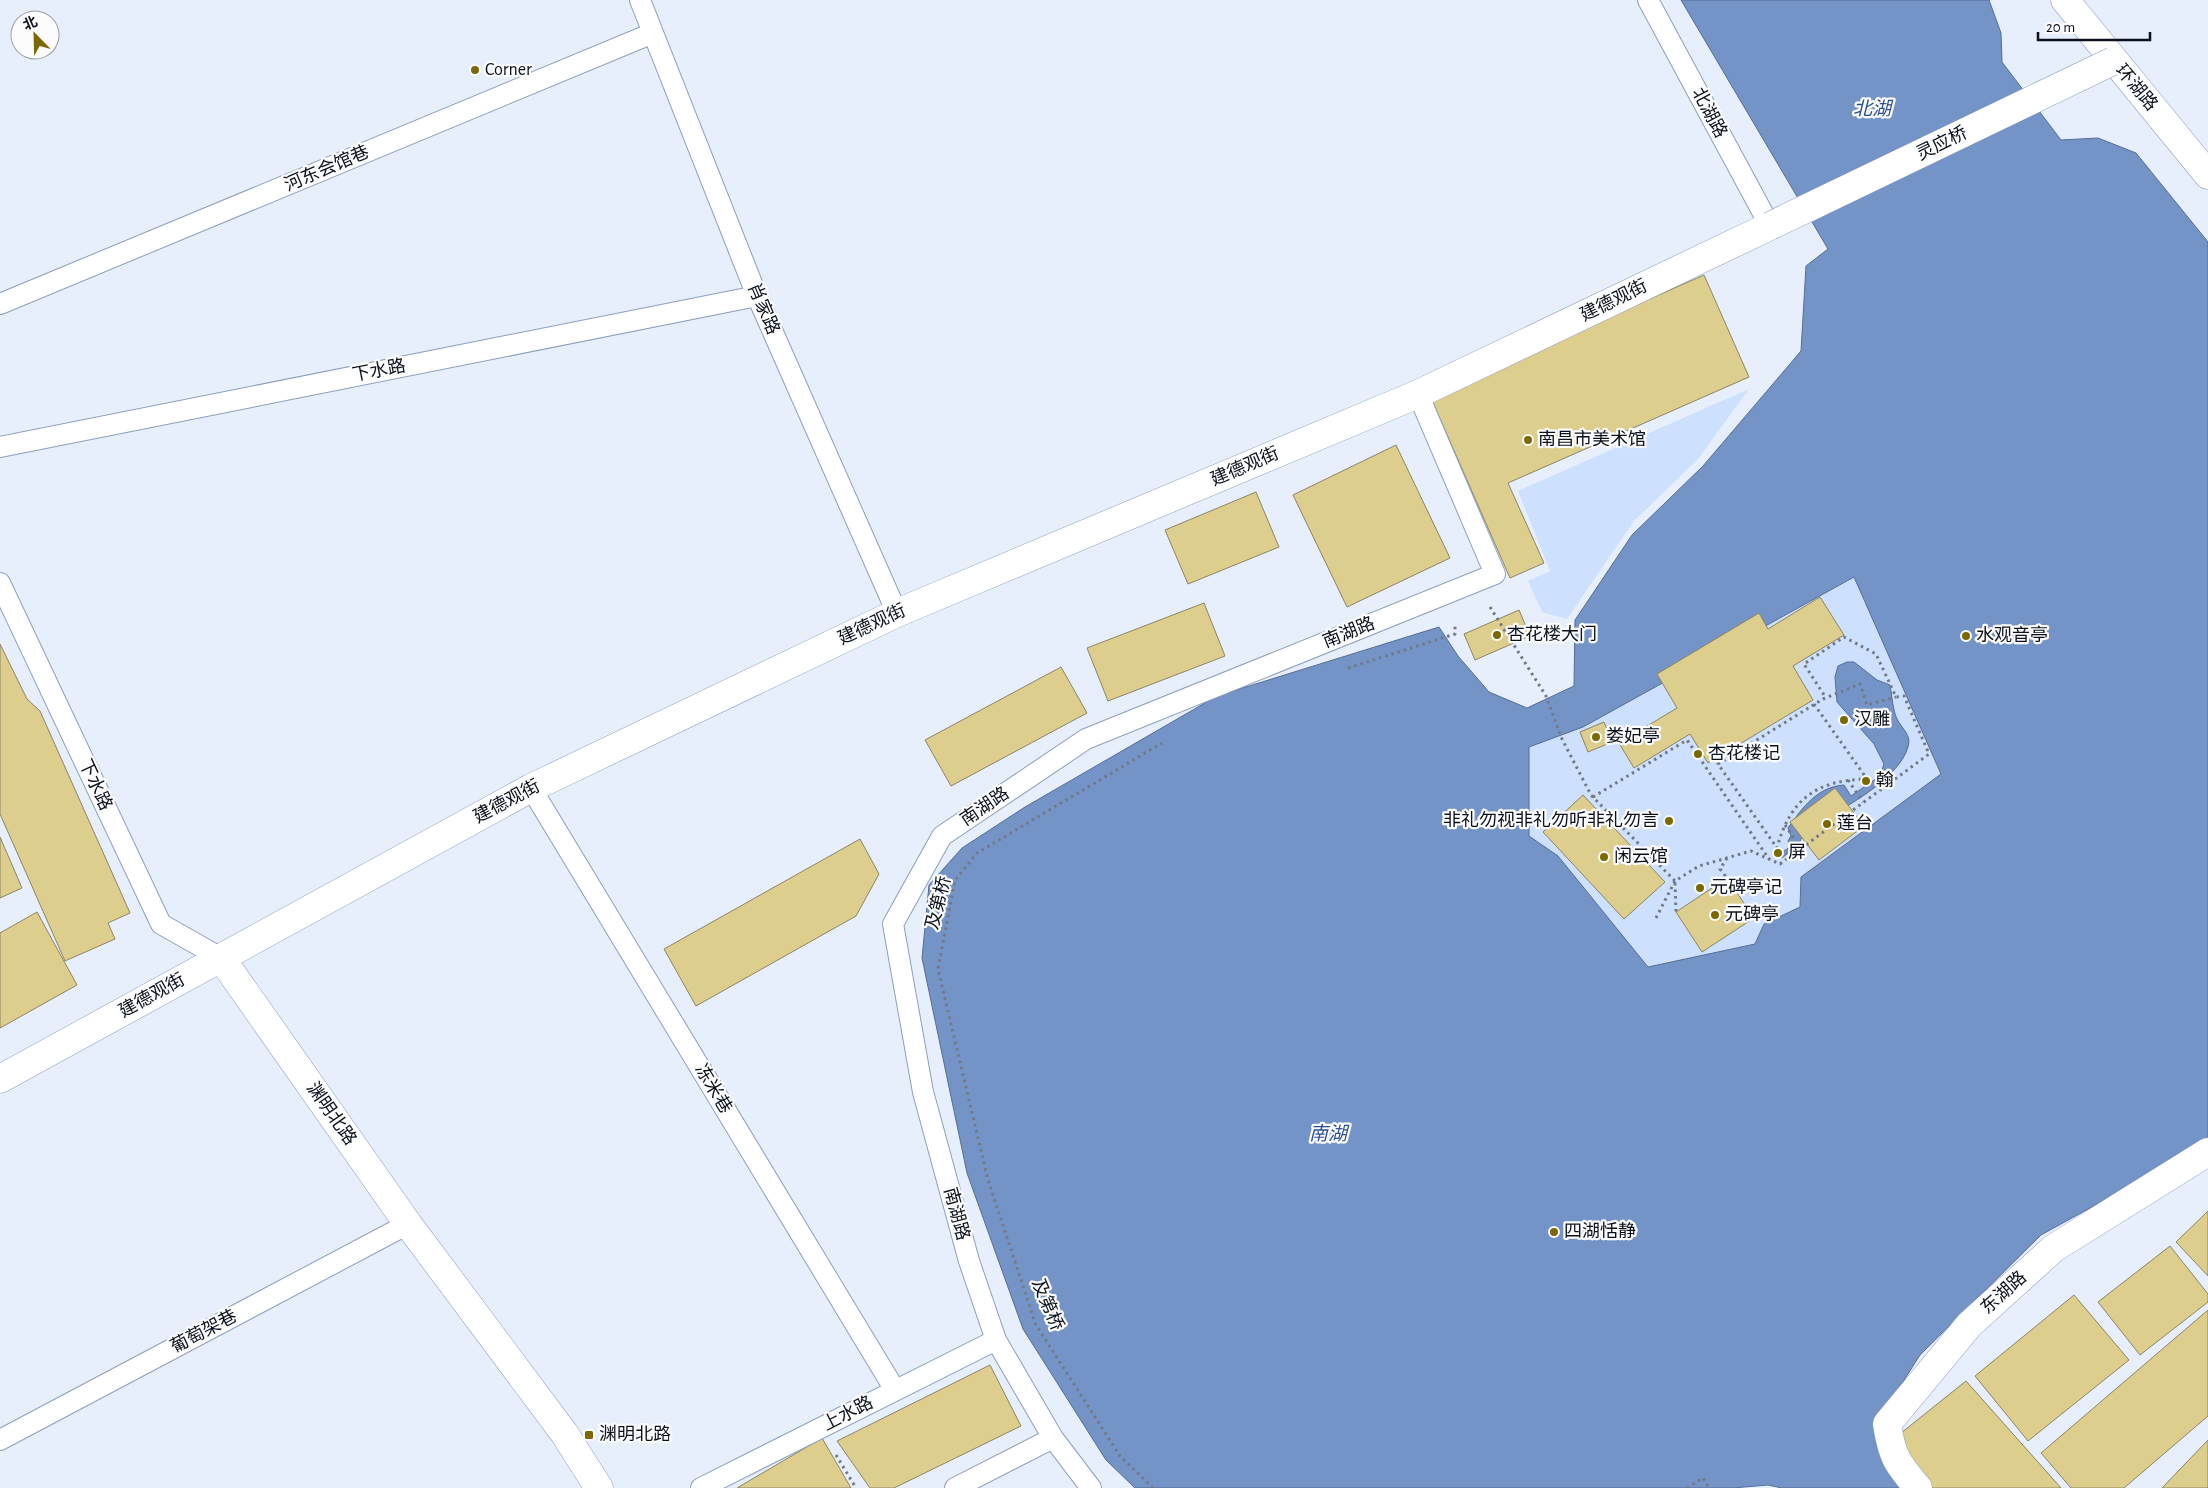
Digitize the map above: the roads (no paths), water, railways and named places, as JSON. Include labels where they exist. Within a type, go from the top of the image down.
[{"type":"street","name":"环湖路","points":[[2065,0],[2208,175]]},
{"type":"street","name":"灵应桥","points":[[1770,226],[2114,61]]},
{"type":"street","name":"建德观街","points":[[0,1079],[531,788],[897,613],[1418,394],[1770,226]]},
{"type":"street","name":"渊明北路","points":[[221,958],[408,1224],[564,1434],[599,1488]]},
{"type":"street","name":"东湖路","points":[[1918,1488],[1896,1462],[1887,1424],[1969,1325],[2054,1248],[2208,1152]]},
{"type":"lane","name":"肖家路","points":[[640,0],[757,296],[897,613]]},
{"type":"lane","name":"北湖路","points":[[1648,0],[1770,226]]},
{"type":"lane","name":"河东会馆巷","points":[[0,304],[653,33]]},
{"type":"lane","name":"下水路","points":[[0,447],[757,296]]},
{"type":"lane","name":"南湖路","points":[[1090,1488],[1053,1438],[996,1340],[969,1261],[923,1092],[893,924],[942,836],[1086,739],[1495,574],[1418,394]]},
{"type":"lane","name":"下水路","points":[[0,583],[161,924],[221,958]]},
{"type":"lane","name":"冻米巷","points":[[531,788],[895,1390]]},
{"type":"lane","name":"葡萄架巷","points":[[0,1440],[408,1224]]},
{"type":"lane","name":"上水路","points":[[700,1488],[996,1340]]},
{"type":"lane","points":[[955,1488],[1053,1438]]},
{"type":"water","name":"南湖","points":[[1681,0],[1989,0],[2001,33],[2002,62],[2061,140],[2098,138],[2136,153],[2208,242],[2208,1143],[2041,1235],[1920,1355],[1878,1421],[1916,1488],[1782,1488],[1768,1485],[1733,1488],[1135,1488],[1106,1460],[1023,1329],[967,1173],[922,958],[929,885],[962,848],[1025,807],[1217,696],[1439,627],[1458,656],[1489,692],[1527,708],[1574,686],[1575,620],[1632,535],[1703,466],[1801,351],[1806,266],[1828,249]],"holes":[[[1854,577],[1941,774],[1801,877],[1800,907],[1764,924],[1755,944],[1648,967],[1558,856],[1529,836],[1529,747],[1583,727]]]},
{"type":"water","points":[[1847,662],[1854,662],[1877,680],[1890,685],[1894,712],[1908,736],[1908,747],[1893,772],[1849,805],[1807,827],[1798,845],[1782,858],[1779,855],[1791,846],[1788,841],[1791,836],[1788,828],[1812,799],[1826,790],[1844,785],[1851,796],[1880,776],[1884,764],[1874,744],[1837,702],[1835,677],[1838,666]]},
{"type":"place","name":"Corner","points":[[475,70]]},
{"type":"place","name":"南昌市美术馆","points":[[1528,440]]},
{"type":"place","name":"杏花楼大门","points":[[1497,635]]},
{"type":"place","name":"水观音亭","points":[[1966,636]]},
{"type":"place","name":"汉雕","points":[[1844,720]]},
{"type":"place","name":"娄妃亭","points":[[1596,737]]},
{"type":"place","name":"杏花楼记","points":[[1698,754]]},
{"type":"place","name":"翰","points":[[1866,781]]},
{"type":"place","name":"非礼勿视非礼勿听非礼勿言","points":[[1669,821]]},
{"type":"place","name":"莲台","points":[[1827,824]]},
{"type":"place","name":"屏","points":[[1778,853]]},
{"type":"place","name":"闲云馆","points":[[1604,857]]},
{"type":"place","name":"元碑亭记","points":[[1700,888]]},
{"type":"place","name":"元碑亭","points":[[1715,915]]},
{"type":"place","name":"四湖恬静","points":[[1554,1232]]},
{"type":"place","name":"渊明北路","points":[[589,1435]]},
{"type":"water label","name":"北湖","points":[[1872,109]]}]
